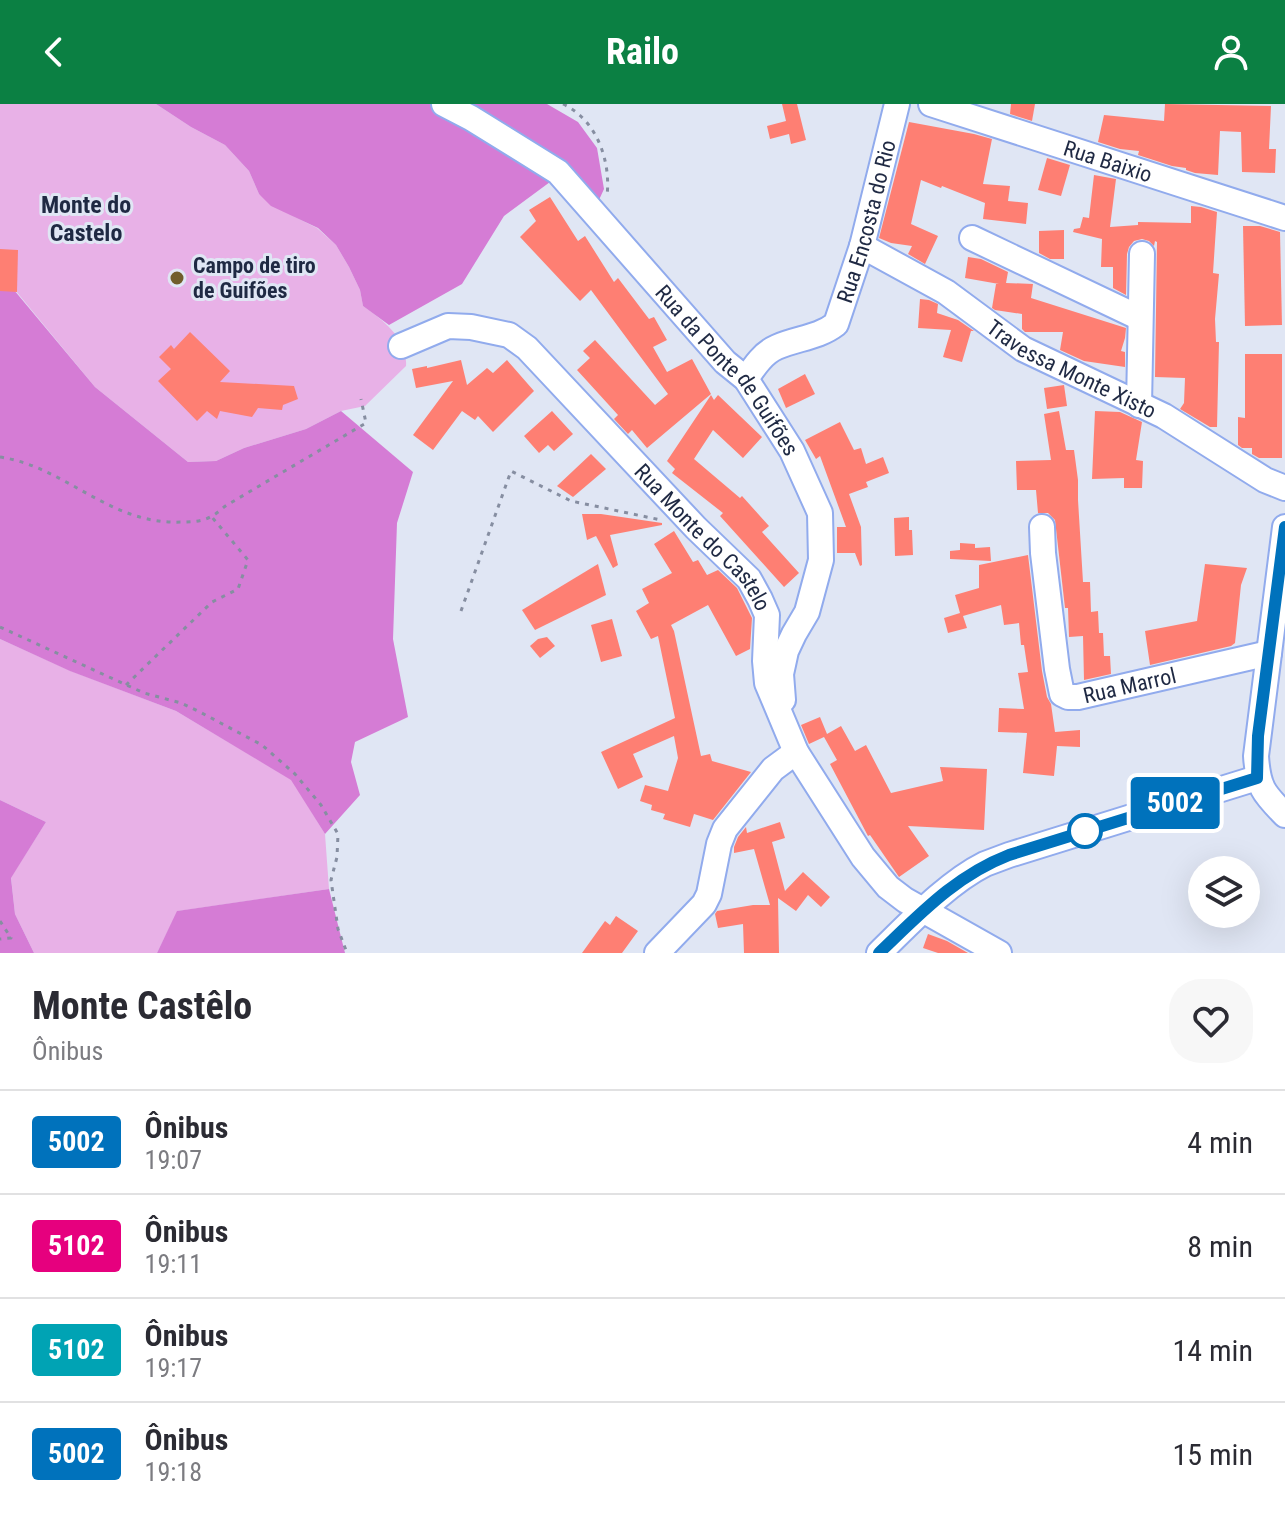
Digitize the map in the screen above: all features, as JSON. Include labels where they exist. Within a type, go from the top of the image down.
[{"type":"street","name":"Rua da Ponte de Guifões","points":[[444,104],[558,172],[725,362],[746,379],[792,451],[820,513],[821,560],[807,612],[786,651],[781,674],[786,726]]},
{"type":"street","name":"Rua Encosta do Rio","points":[[746,379],[758,361],[774,347],[827,331],[836,324],[862,246],[897,104]]},
{"type":"street","name":"Rua Baixio","points":[[931,104],[1285,218]]},
{"type":"street","points":[[972,238],[1140,318]]},
{"type":"street","name":"Travessa Monte Xisto","points":[[862,246],[946,292],[1023,349],[1164,416],[1265,480],[1285,488]]},
{"type":"street","points":[[1139,405],[1142,254]]},
{"type":"street","name":"Rua Monte do Castelo","points":[[401,346],[448,326],[509,335],[527,348],[696,528],[749,579],[767,615],[767,683],[796,752],[863,857],[888,887],[999,953]]},
{"type":"street","name":"Rua Marrol","points":[[1042,527],[1053,640],[1062,694],[1078,697],[1269,653]]},
{"type":"street","points":[[1285,527],[1281,605],[1269,653],[1258,736],[1257,778],[1262,790],[1285,815]]},
{"type":"street","points":[[657,953],[704,904],[725,829],[773,769],[796,752]]},
{"type":"street","points":[[879,953],[923,910],[985,864],[1257,778]]},
{"type":"path","points":[[563,104],[587,121],[607,167],[606,205],[593,213]]},
{"type":"path","points":[[0,457],[14,459],[55,476],[124,513],[150,521],[194,522],[211,516],[366,423],[361,399]]},
{"type":"path","points":[[461,611],[511,471],[571,501],[696,528]]},
{"type":"path","points":[[126,685],[212,602],[238,589],[248,560],[211,516]]},
{"type":"path","points":[[0,627],[144,693],[181,703],[262,745],[295,774],[321,805],[338,834],[337,857],[331,880],[338,929],[347,953]]},
{"type":"path","points":[[0,921],[11,938],[0,939]]},
{"type":"shaded area","name":"Campo de tiro de Guifões","points":[[0,104],[156,104],[225,145],[249,171],[259,194],[317,228],[336,245],[360,290],[363,306],[399,339],[406,356],[406,366],[365,406],[341,411],[306,429],[244,448],[216,461],[188,462],[95,387],[15,290],[0,290]]},
{"type":"shaded area","points":[[156,104],[434,104],[457,116],[471,104],[547,104],[578,122],[597,148],[604,189],[593,213],[557,173],[550,182],[504,216],[462,284],[389,325],[363,306],[360,290],[336,245],[318,228],[271,206],[259,194],[249,171],[225,145]]},
{"type":"shaded area","points":[[14,290],[95,387],[188,462],[216,461],[244,448],[306,429],[341,411],[413,472],[397,523],[393,639],[408,717],[355,742],[351,762],[360,795],[325,834],[291,780],[176,711],[70,671],[0,639],[0,291]]},
{"type":"shaded area","points":[[0,639],[71,671],[176,711],[292,780],[325,834],[329,889],[178,911],[157,953],[34,953],[15,914],[11,877],[46,822],[0,800]]},
{"type":"shaded area","points":[[0,800],[46,822],[11,878],[15,914],[34,953],[0,953]]},
{"type":"shaded area","points":[[329,889],[345,953],[157,953],[177,911]]},
{"type":"building","points":[[782,104],[797,104],[806,140],[791,144],[789,134],[770,139],[767,126],[786,121]]},
{"type":"building","points":[[1011,104],[1035,104],[1032,121],[1010,114]]},
{"type":"building","points":[[1165,104],[1271,106],[1269,149],[1276,149],[1275,173],[1242,172],[1241,132],[1220,131],[1218,175],[1195,173],[1138,155],[1139,151],[1098,142],[1104,115],[1164,121]]},
{"type":"building","points":[[909,122],[992,139],[983,184],[1010,186],[1008,201],[1028,203],[1026,224],[983,219],[985,203],[921,180],[911,224],[938,236],[925,264],[908,254],[912,246],[879,238]]},
{"type":"building","points":[[1047,158],[1070,165],[1061,196],[1038,190]]},
{"type":"building","points":[[1094,175],[1116,179],[1110,227],[1138,225],[1138,222],[1191,223],[1191,206],[1217,212],[1213,273],[1219,274],[1215,319],[1216,342],[1219,342],[1217,427],[1210,427],[1180,409],[1184,403],[1185,378],[1155,377],[1157,242],[1154,246],[1142,239],[1134,241],[1129,247],[1126,295],[1113,288],[1113,267],[1101,267],[1102,239],[1073,232],[1080,228],[1083,217],[1089,218]]},
{"type":"building","points":[[550,197],[578,241],[585,236],[614,282],[618,278],[649,319],[654,317],[667,340],[653,347],[667,372],[692,359],[711,394],[647,448],[632,430],[628,434],[614,419],[618,415],[577,370],[590,358],[583,351],[595,340],[655,405],[668,394],[591,290],[580,301],[520,237],[536,221],[529,210]]},
{"type":"building","points":[[1243,226],[1260,226],[1280,232],[1282,325],[1245,326]]},
{"type":"building","points":[[1064,230],[1064,259],[1050,259],[1039,253],[1039,231]]},
{"type":"building","points":[[0,249],[18,250],[17,292],[0,291]]},
{"type":"building","points":[[968,257],[981,259],[1008,272],[1006,283],[1033,284],[1031,298],[1126,328],[1121,351],[1125,352],[1125,367],[1084,361],[1060,350],[1063,332],[1025,332],[1022,329],[1022,314],[992,308],[996,284],[999,284],[965,278]]},
{"type":"building","points":[[920,299],[938,304],[937,313],[958,320],[974,331],[971,331],[962,362],[943,357],[951,330],[918,328]]},
{"type":"building","points":[[190,332],[230,371],[220,382],[294,386],[298,399],[283,405],[282,410],[258,408],[252,417],[220,411],[217,419],[207,411],[197,421],[158,381],[171,369],[159,357],[171,345],[174,349]]},
{"type":"building","points":[[1245,354],[1282,354],[1282,458],[1259,458],[1252,454],[1252,448],[1238,445],[1238,417],[1245,418]]},
{"type":"building","points":[[461,360],[467,385],[487,368],[493,373],[507,360],[534,391],[493,432],[478,416],[475,420],[462,411],[433,450],[413,435],[453,381],[416,388],[412,369]]},
{"type":"building","points":[[805,374],[815,394],[786,408],[778,389]]},
{"type":"building","points":[[1064,385],[1067,406],[1047,409],[1044,388]]},
{"type":"building","points":[[711,395],[714,400],[718,395],[762,437],[743,458],[713,430],[694,459],[740,498],[742,496],[769,526],[762,532],[799,573],[784,587],[720,516],[723,513],[672,473],[675,469],[667,461]]},
{"type":"building","points":[[552,411],[573,434],[554,451],[548,445],[539,453],[524,436]]},
{"type":"building","points":[[1059,411],[1066,450],[1074,450],[1083,582],[1090,582],[1091,612],[1098,611],[1104,656],[1110,656],[1111,674],[1084,680],[1083,636],[1069,637],[1068,608],[1065,608],[1055,520],[1048,513],[1038,513],[1036,490],[1017,490],[1016,461],[1051,460],[1044,414]]},
{"type":"building","points":[[1095,411],[1120,412],[1142,422],[1136,460],[1143,461],[1142,488],[1124,488],[1124,478],[1092,479]]},
{"type":"building","points":[[840,422],[854,450],[861,448],[866,464],[883,457],[889,473],[866,482],[868,487],[849,494],[861,527],[860,566],[855,553],[837,553],[837,527],[846,527],[820,456],[816,459],[805,440]]},
{"type":"building","points":[[591,454],[606,469],[573,497],[557,486]]},
{"type":"building","points":[[582,514],[601,514],[662,525],[610,535],[618,565],[613,568],[596,536],[587,540]]},
{"type":"building","points":[[909,517],[913,555],[895,556],[894,518]]},
{"type":"building","points":[[674,531],[693,562],[698,560],[707,575],[718,570],[737,588],[752,618],[750,649],[736,656],[708,605],[671,625],[701,756],[710,754],[712,761],[751,772],[713,820],[694,814],[690,827],[663,819],[665,814],[651,810],[652,805],[640,801],[645,785],[668,791],[678,758],[674,736],[633,754],[643,777],[618,789],[601,752],[675,718],[658,636],[651,639],[636,611],[649,603],[642,589],[672,573],[654,544]]},
{"type":"building","points":[[960,543],[975,544],[975,548],[990,547],[991,561],[950,559],[950,551],[960,550]]},
{"type":"building","points":[[1028,555],[1042,671],[1055,732],[1080,730],[1080,747],[1057,746],[1054,776],[1023,773],[1027,733],[998,732],[999,708],[1024,709],[1018,673],[1028,672],[1019,623],[1004,625],[1001,605],[963,616],[967,628],[948,633],[944,618],[960,613],[955,595],[979,588],[979,565]]},
{"type":"building","points":[[598,564],[606,595],[535,630],[522,610]]},
{"type":"building","points":[[1205,564],[1247,568],[1241,585],[1235,643],[1150,665],[1145,631],[1197,621]]},
{"type":"building","points":[[612,619],[622,656],[601,662],[591,625]]},
{"type":"building","points":[[547,637],[555,646],[540,658],[530,646],[538,639]]},
{"type":"building","points":[[820,717],[827,734],[841,726],[855,751],[866,745],[891,793],[943,781],[940,767],[987,769],[984,830],[908,826],[929,856],[899,877],[868,836],[830,764],[837,760],[824,737],[809,744],[801,725]]},
{"type":"building","points":[[780,822],[785,838],[772,842],[785,891],[803,872],[830,897],[821,907],[808,895],[796,911],[778,898],[779,953],[744,953],[743,924],[718,928],[715,914],[717,911],[753,905],[770,905],[754,849],[734,853],[734,847],[746,827],[747,833]]},
{"type":"building","points":[[616,916],[638,931],[622,953],[582,953],[605,921],[610,925]]},
{"type":"building","points":[[928,934],[968,953],[938,953],[923,948]]},
{"type":"bus line","name":"5002","points":[[879,953],[923,910],[985,864],[1257,778],[1258,736],[1285,527]]},
{"type":"place","name":"Campo de tiro de Guifões","points":[[177,278]]},
{"type":"district","name":"Monte do Castelo","points":[[86,219]]}]
